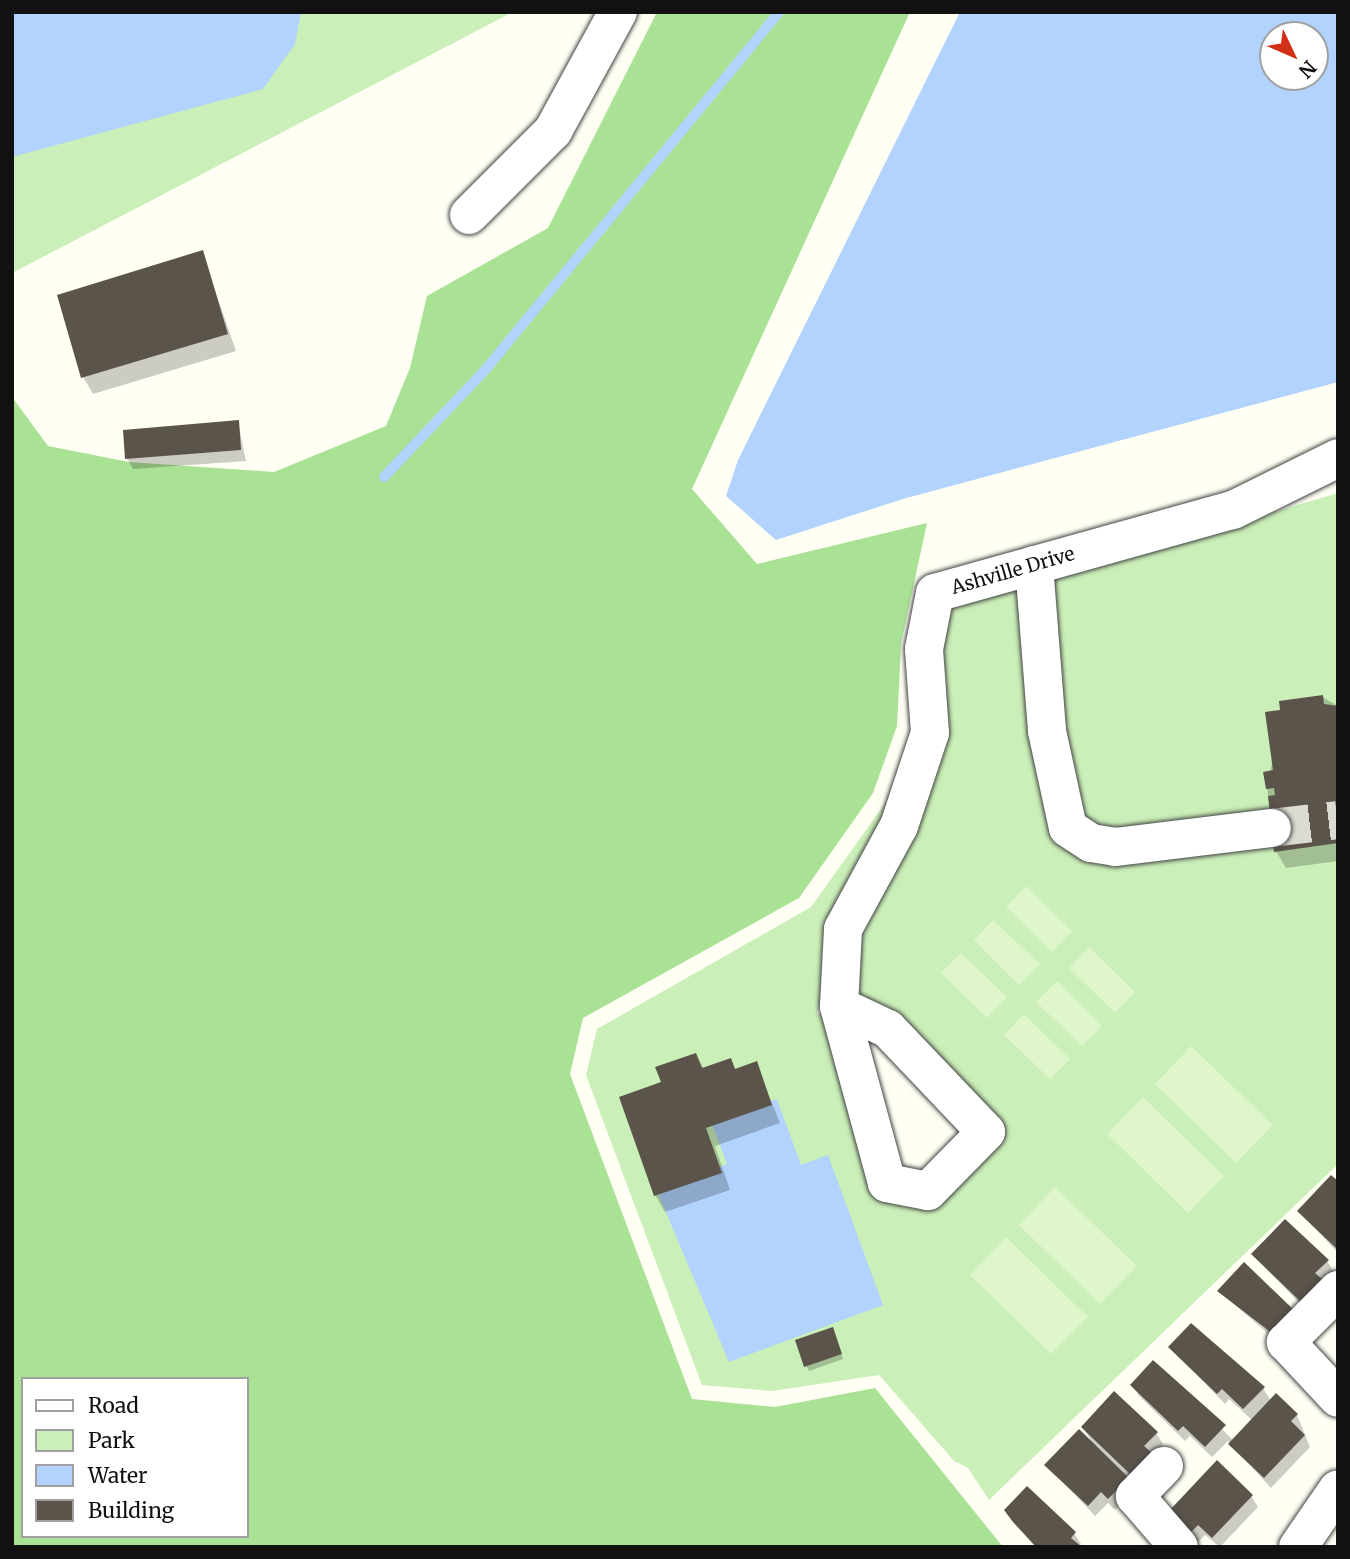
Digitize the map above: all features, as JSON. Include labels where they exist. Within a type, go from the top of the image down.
[{"type":"street","points":[[469,215],[553,131],[618,12]]},
{"type":"street","name":"Ashville Drive","points":[[839,1006],[888,1029],[986,1132],[929,1191],[887,1183],[839,1006],[843,929],[899,826],[930,733],[924,649],[935,593],[1233,510],[1338,458]]},
{"type":"street","points":[[1034,565],[1047,732],[1068,828],[1091,843],[1115,847],[1272,828]]},
{"type":"street","points":[[1338,1290],[1286,1342],[1338,1398]]},
{"type":"street","points":[[1164,1466],[1135,1496],[1179,1547]]},
{"type":"street","points":[[1314,1539],[1338,1489]]},
{"type":"green space","points":[[12,12],[513,12],[12,273]]},
{"type":"green space","points":[[657,12],[910,12],[692,489],[757,564],[927,523],[901,644],[897,726],[873,793],[799,898],[583,1018],[570,1074],[692,1399],[775,1407],[875,1388],[1003,1547],[12,1547],[12,397],[48,446],[129,462],[274,472],[386,426],[410,368],[427,296],[548,228]]},
{"type":"green space","points":[[1338,493],[1338,1164],[989,1500],[968,1468],[954,1461],[879,1375],[772,1391],[702,1385],[586,1075],[597,1029],[811,907],[886,802],[912,729],[817,1013],[825,1018],[886,1200],[999,1145],[857,996],[861,935],[950,608]]},
{"type":"green space","points":[[1026,886],[1072,931],[1052,952],[1006,907]]},
{"type":"green space","points":[[993,920],[1040,964],[1019,985],[974,940]]},
{"type":"green space","points":[[1089,947],[1135,992],[1115,1013],[1069,968]]},
{"type":"green space","points":[[961,953],[1007,997],[987,1018],[941,973]]},
{"type":"green space","points":[[1057,981],[1102,1026],[1082,1046],[1036,1002]]},
{"type":"green space","points":[[1024,1014],[1070,1059],[1050,1079],[1004,1035]]},
{"type":"green space","points":[[1191,1046],[1273,1125],[1236,1163],[1155,1084]]},
{"type":"green space","points":[[1143,1097],[1224,1176],[1188,1213],[1107,1134]]},
{"type":"green space","points":[[1055,1187],[1137,1266],[1100,1304],[1019,1225]]},
{"type":"green space","points":[[1006,1237],[1088,1317],[1051,1354],[970,1275]]},
{"type":"water","points":[[12,12],[301,12],[295,44],[263,89],[12,157]]},
{"type":"water","points":[[960,12],[1338,12],[1338,382],[903,499],[776,540],[726,496],[738,460]]},
{"type":"water","points":[[777,1099],[801,1165],[828,1155],[883,1305],[729,1362],[657,1191],[727,1164],[711,1121]]},
{"type":"building","points":[[203,250],[228,334],[81,378],[57,295]]},
{"type":"building","points":[[239,420],[241,450],[125,459],[123,430]]},
{"type":"building","points":[[1323,695],[1324,704],[1338,706],[1338,843],[1274,852],[1268,796],[1275,795],[1274,788],[1266,789],[1263,772],[1273,770],[1265,712],[1280,710],[1279,701]]},
{"type":"building","points":[[696,1053],[702,1068],[731,1058],[735,1069],[757,1061],[772,1105],[706,1128],[722,1173],[654,1196],[619,1097],[661,1082],[655,1067]]},
{"type":"building","points":[[1331,1175],[1338,1181],[1338,1250],[1297,1211]]},
{"type":"building","points":[[1285,1219],[1329,1260],[1315,1273],[1323,1280],[1302,1303],[1251,1254]]},
{"type":"building","points":[[1244,1262],[1295,1311],[1273,1334],[1217,1291]]},
{"type":"building","points":[[1191,1323],[1265,1387],[1243,1409],[1222,1389],[1217,1394],[1168,1347]]},
{"type":"building","points":[[833,1327],[842,1354],[804,1367],[795,1340]]},
{"type":"building","points":[[1153,1360],[1226,1425],[1205,1447],[1183,1426],[1178,1431],[1130,1385]]},
{"type":"building","points":[[1114,1391],[1158,1432],[1144,1446],[1152,1453],[1131,1475],[1081,1427]]},
{"type":"building","points":[[1276,1393],[1298,1414],[1291,1421],[1305,1435],[1264,1478],[1228,1444]]},
{"type":"building","points":[[1079,1429],[1129,1478],[1108,1499],[1101,1492],[1088,1506],[1044,1465]]},
{"type":"building","points":[[1217,1460],[1253,1495],[1212,1538],[1198,1525],[1191,1532],[1169,1511]]},
{"type":"building","points":[[1027,1486],[1076,1532],[1071,1538],[1082,1547],[1036,1547],[1013,1522],[1004,1510]]},
{"type":"waterway","points":[[384,477],[486,369],[779,12]]},
{"type":"tunnel","points":[[1272,828],[1338,820]]}]
